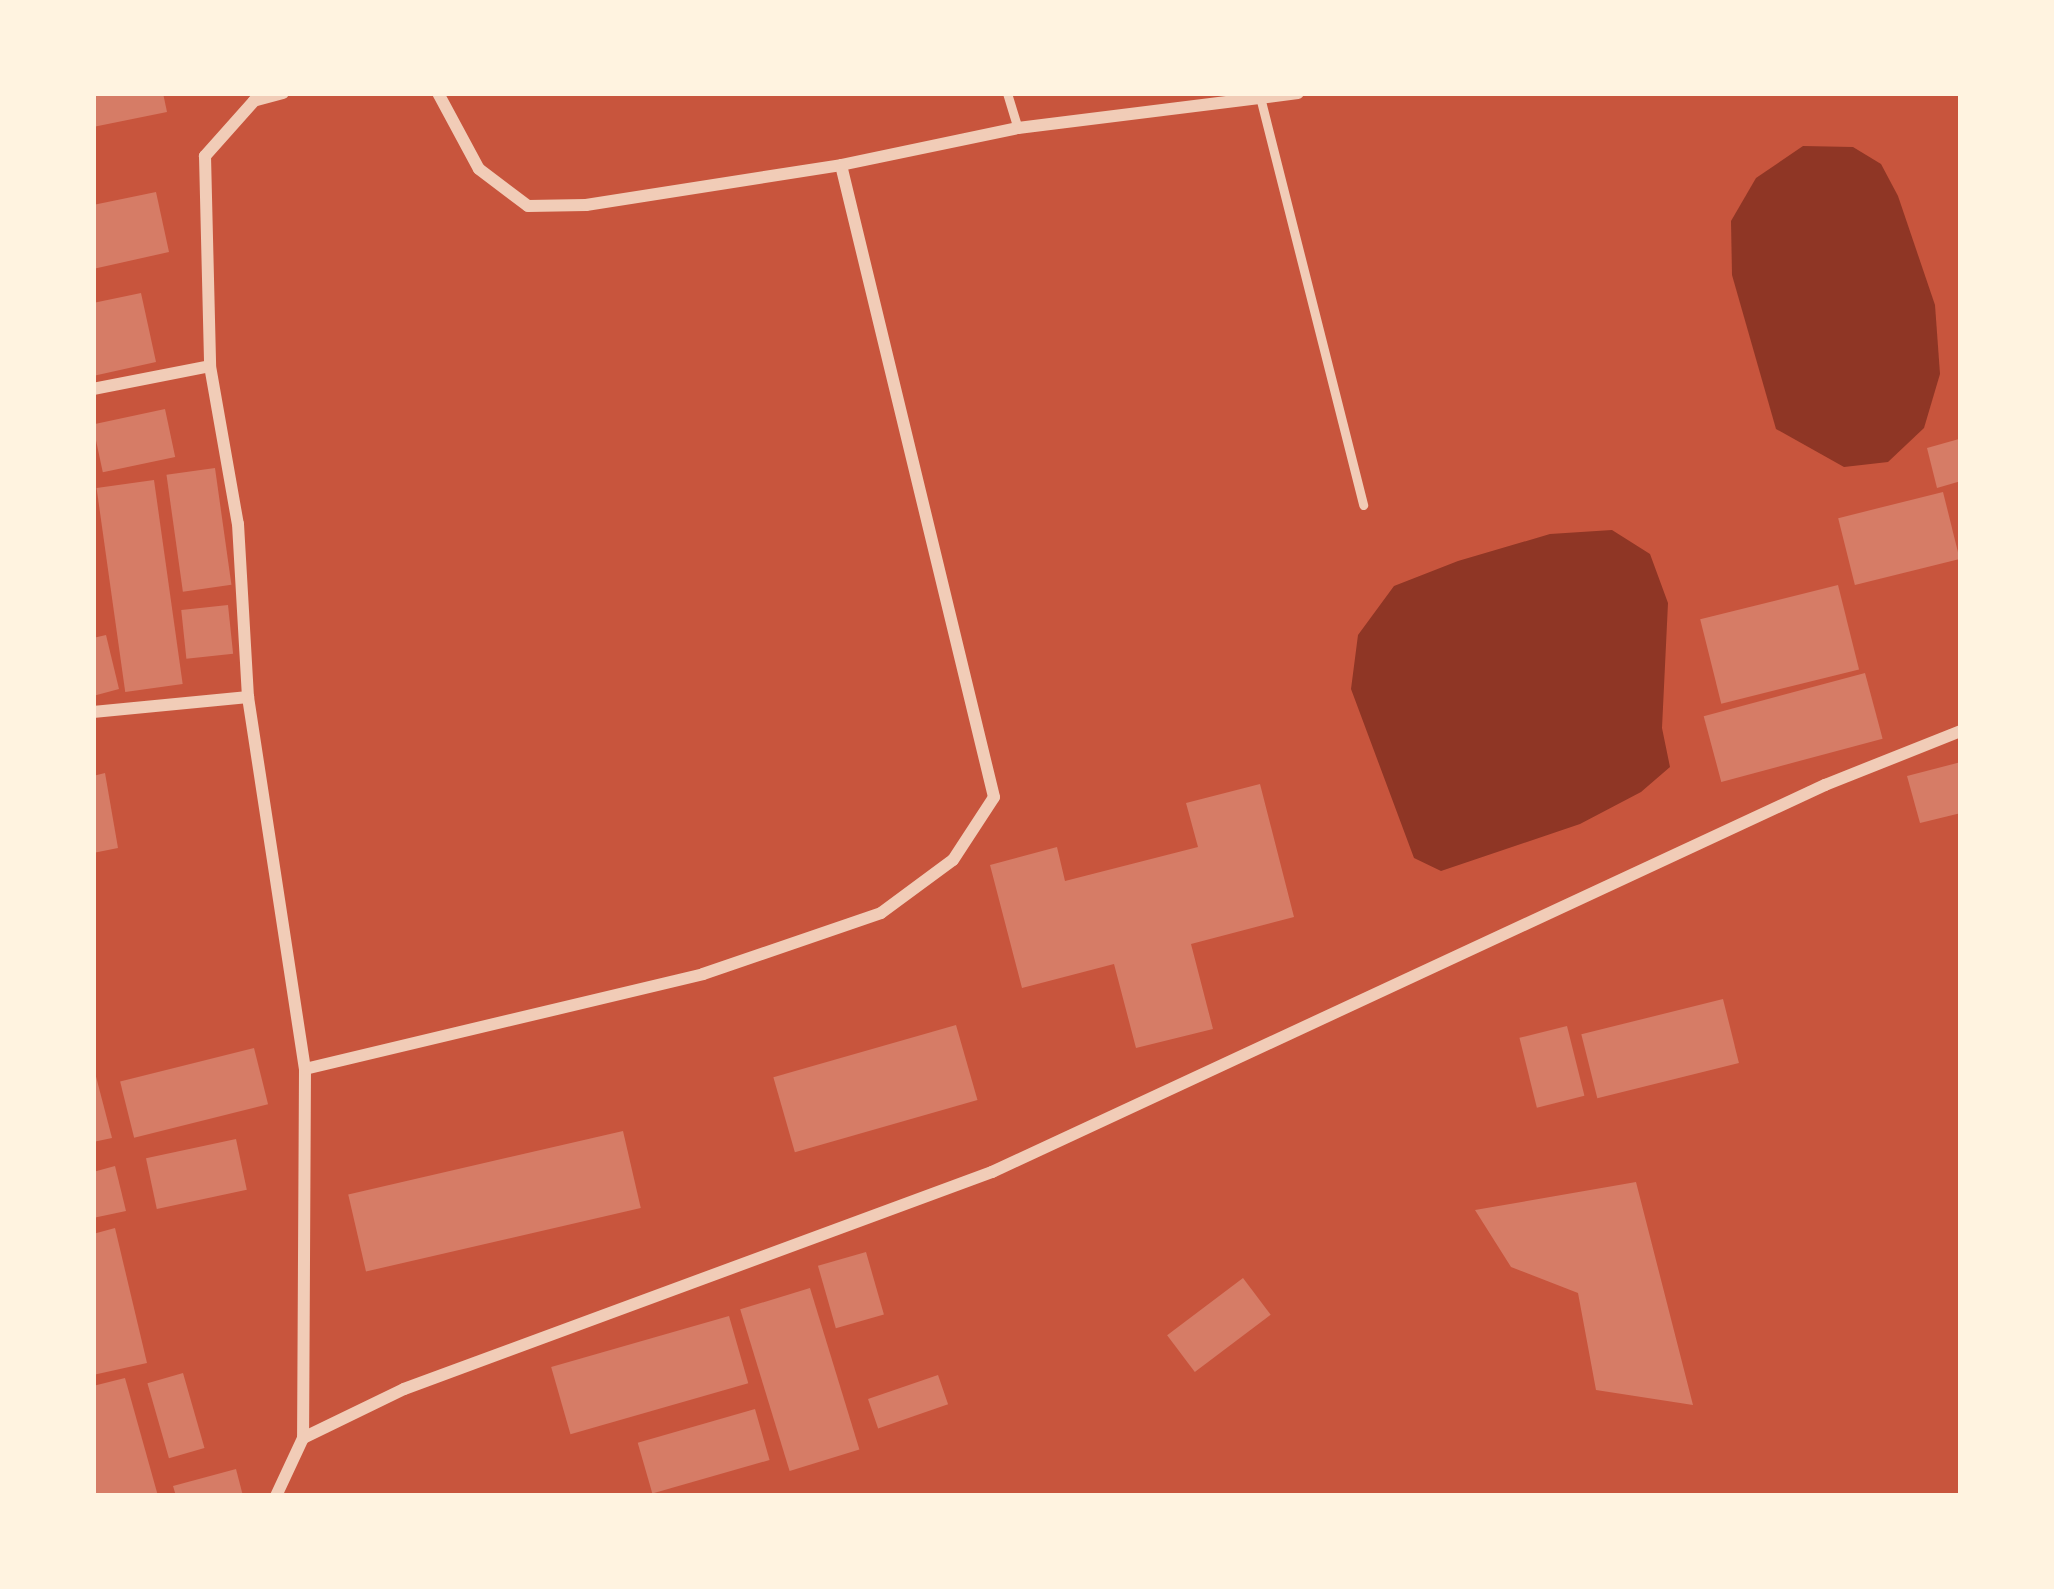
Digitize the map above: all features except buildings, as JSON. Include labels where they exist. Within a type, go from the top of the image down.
[{"type":"street","points":[[276,1496],[303,1438],[305,1069],[248,698],[238,524],[210,366],[206,155],[254,101],[284,93]]},
{"type":"street","points":[[438,93],[479,169],[528,206],[586,205],[841,165],[1018,128],[1298,93]]},
{"type":"street","points":[[305,1069],[703,974],[881,913],[953,860],[994,797],[841,165]]},
{"type":"street","points":[[93,389],[210,366]]},
{"type":"street","points":[[93,712],[248,698]]},
{"type":"street","points":[[303,1438],[404,1389],[992,1172],[1825,785],[1961,731]]},
{"type":"lane","points":[[1007,93],[1018,128]]},
{"type":"lane","points":[[1259,96],[1363,505]]},
{"type":"shaded area","points":[[1803,146],[1853,147],[1881,164],[1898,196],[1935,305],[1940,374],[1924,428],[1888,462],[1844,467],[1776,429],[1732,275],[1731,221],[1756,178]]},
{"type":"shaded area","points":[[1612,530],[1650,554],[1668,603],[1662,728],[1670,767],[1641,792],[1580,824],[1441,871],[1414,858],[1351,689],[1358,635],[1394,586],[1550,534]]}]
